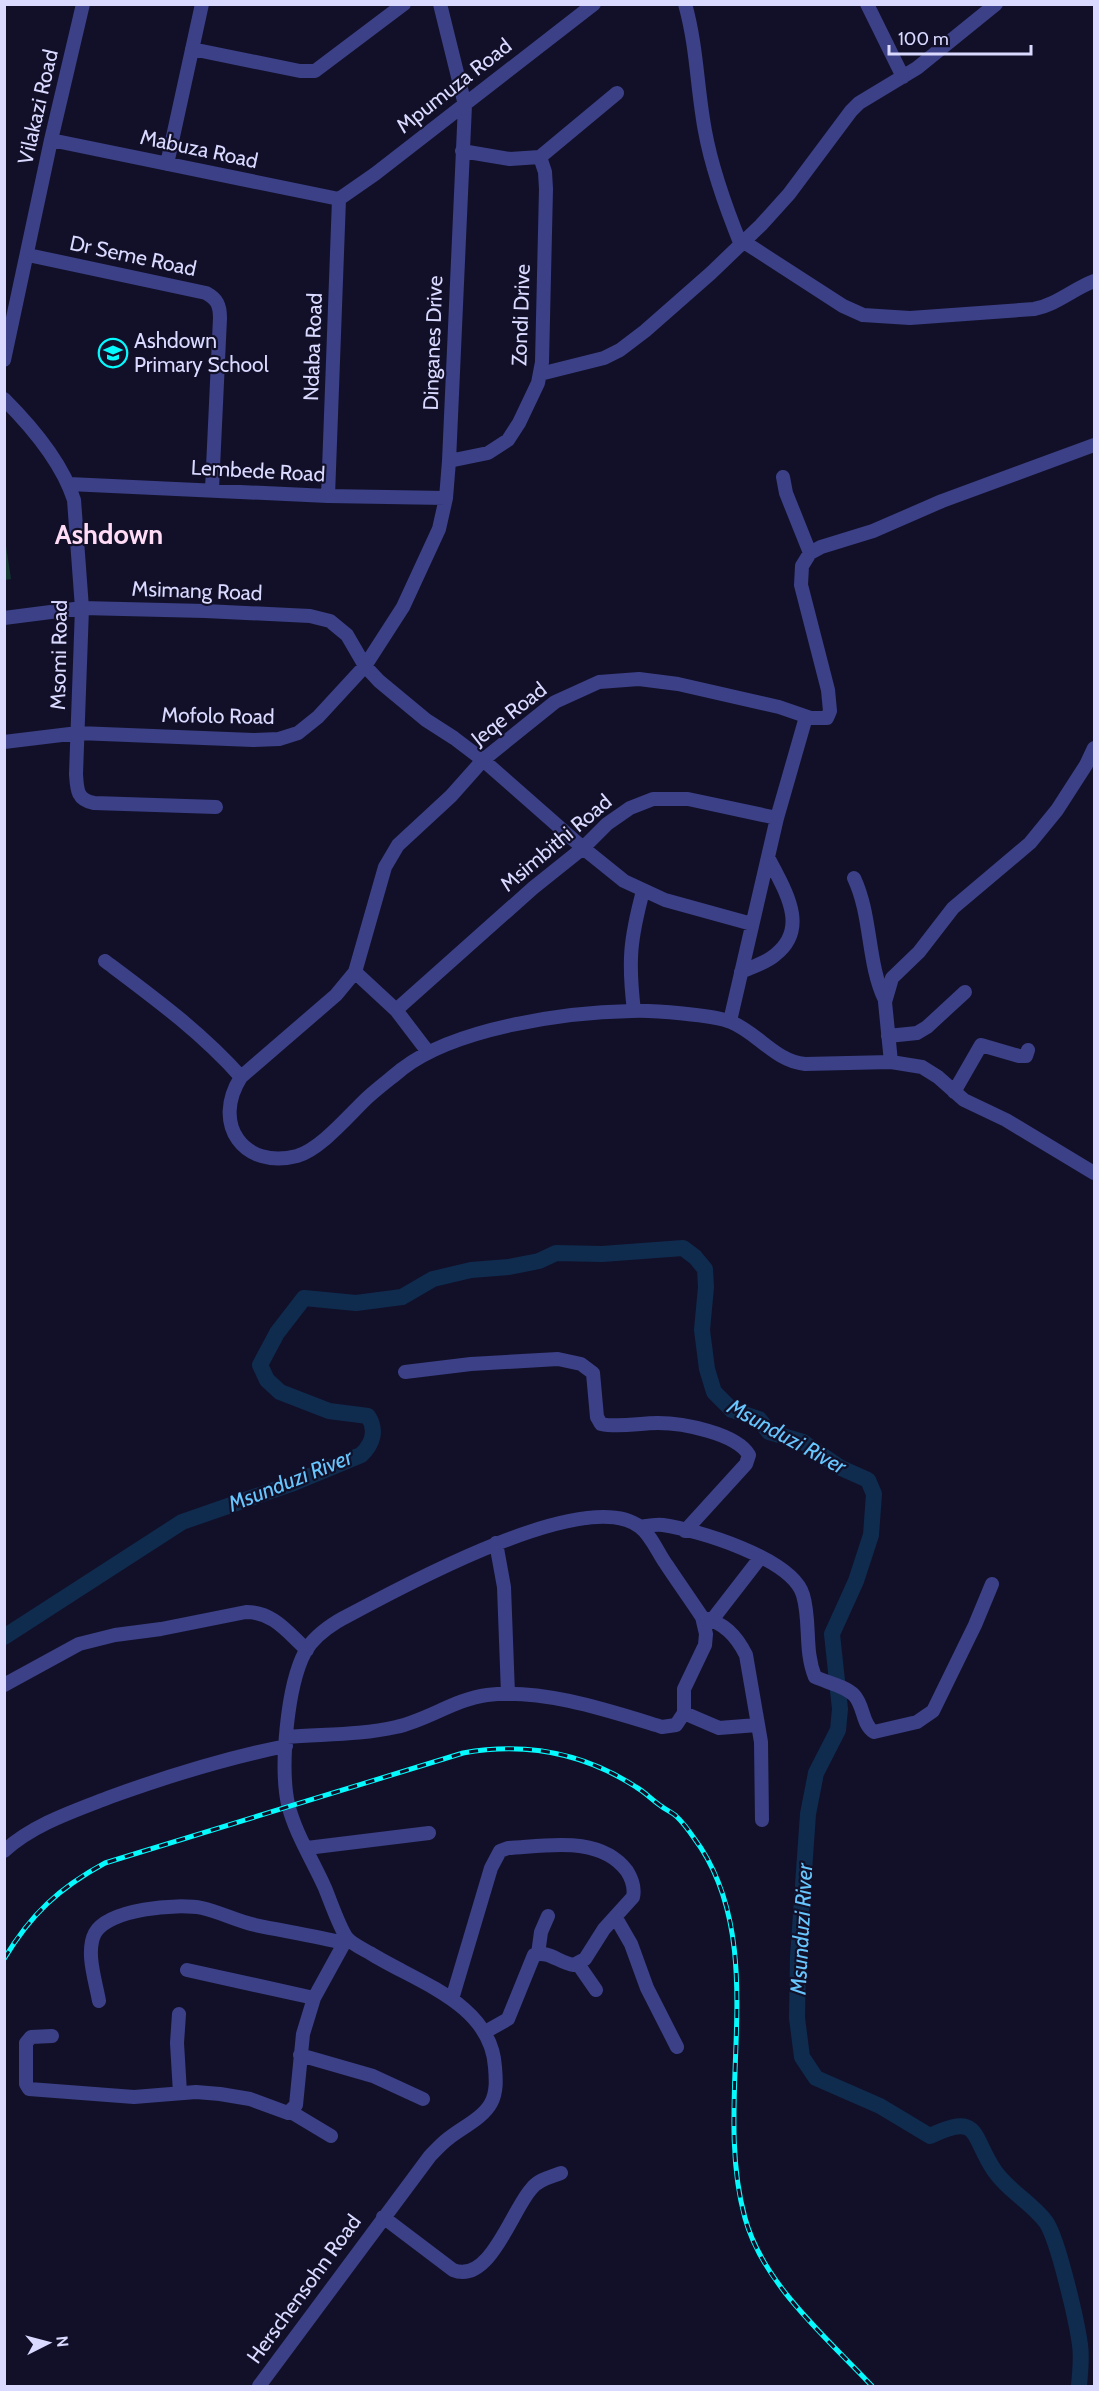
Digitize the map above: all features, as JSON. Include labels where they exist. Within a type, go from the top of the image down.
[{"type":"street","name":"Vilakazi Road","points":[[4,360],[83,4]]},
{"type":"street","points":[[168,164],[202,4]]},
{"type":"street","points":[[192,49],[300,71],[315,71],[404,4]]},
{"type":"street","name":"Dinganes Drive","points":[[366,666],[403,607],[422,568],[439,529],[446,498],[450,461],[465,105],[440,4]]},
{"type":"street","name":"Mpumuza Road","points":[[339,199],[465,105],[594,4]]},
{"type":"street","points":[[685,4],[696,56],[705,132],[728,211],[743,243],[843,306],[870,316],[910,318],[1034,309],[1053,304],[1078,287],[1095,281]]},
{"type":"street","points":[[867,4],[903,77]]},
{"type":"street","points":[[540,374],[592,363],[620,350],[696,287],[743,243],[789,194],[851,111],[903,77],[996,4]]},
{"type":"street","points":[[462,152],[510,159],[540,157],[617,93]]},
{"type":"street","name":"Mabuza Road","points":[[51,140],[339,199]]},
{"type":"street","name":"Zondi Drive","points":[[450,461],[488,453],[508,440],[524,415],[540,374],[546,189],[545,172],[540,157]]},
{"type":"street","name":"Ndaba Road","points":[[328,496],[339,199]]},
{"type":"street","name":"Dr Seme Road","points":[[28,255],[206,293],[218,303],[220,318],[212,489]]},
{"type":"street","name":"Msomi Road","points":[[4,399],[20,414],[49,452],[69,484],[74,500],[82,608],[78,794],[85,802],[115,805],[216,807]]},
{"type":"street","points":[[730,1021],[777,818],[806,717],[825,719],[830,711],[828,690],[801,591],[802,566],[810,553],[821,547],[873,531],[934,504],[1095,445]]},
{"type":"street","points":[[783,477],[786,493],[810,553]]},
{"type":"street","name":"Lembede Road","points":[[69,484],[328,496],[446,498]]},
{"type":"street","name":"Msimang Road","points":[[4,618],[82,608],[205,611],[323,618],[339,627],[347,635],[366,666],[385,687],[483,760],[624,881],[665,900],[752,924]]},
{"type":"street","name":"Mofolo Road","points":[[4,741],[78,733],[253,740],[291,736],[318,717],[366,666]]},
{"type":"street","name":"Jeqe Road","points":[[355,972],[385,867],[392,853],[403,839],[451,796],[483,760],[555,702],[587,686],[612,680],[639,679],[678,684],[779,707],[806,717]]},
{"type":"street","points":[[885,1002],[892,978],[919,952],[947,915],[967,895],[1030,843],[1057,810],[1095,748]]},
{"type":"street","name":"Msimbithi Road","points":[[396,1010],[594,836],[620,815],[642,803],[653,799],[675,798],[706,801],[777,818]]},
{"type":"street","points":[[741,972],[775,956],[786,944],[792,930],[792,907],[768,857]]},
{"type":"street","points":[[854,878],[860,892],[878,984],[885,1002],[891,1062]]},
{"type":"street","points":[[634,1011],[629,965],[630,947],[643,891]]},
{"type":"street","points":[[105,961],[194,1029],[241,1077]]},
{"type":"street","points":[[428,1052],[396,1010],[355,972],[336,995],[241,1077],[233,1093],[230,1106],[229,1119],[236,1138],[253,1151],[267,1156],[298,1156],[325,1138],[369,1096],[428,1052],[462,1038],[529,1022],[634,1011],[730,1021],[792,1062],[811,1064],[891,1062],[922,1067],[938,1077],[954,1092],[1095,1173]]},
{"type":"street","points":[[888,1036],[917,1033],[927,1027],[965,992]]},
{"type":"street","points":[[954,1092],[981,1045],[1019,1056],[1026,1056],[1028,1050]]},
{"type":"street","points":[[405,1372],[471,1364],[564,1360],[585,1366],[593,1373],[597,1417],[601,1424],[672,1425],[711,1432],[736,1443],[748,1453],[747,1462],[685,1531]]},
{"type":"street","points":[[346,1940],[289,1806],[286,1742],[298,1669],[307,1650],[327,1628],[338,1621],[441,1567],[496,1543],[534,1531],[583,1519],[618,1519],[640,1527],[661,1525],[725,1539],[743,1547],[788,1576],[802,1592],[814,1677],[852,1692],[860,1703],[867,1726],[874,1732],[908,1724],[927,1717],[933,1711],[964,1650],[992,1584]]},
{"type":"street","points":[[640,1527],[707,1618],[721,1623],[730,1631],[746,1655],[761,1752],[762,1820]]},
{"type":"street","points":[[496,1543],[504,1587],[508,1694]]},
{"type":"street","points":[[4,1851],[27,1833],[69,1813],[199,1766],[286,1742],[398,1727],[472,1698],[508,1694],[530,1695],[584,1705],[662,1727],[676,1725],[684,1713],[683,1697],[686,1683],[705,1646],[707,1618],[760,1558]]},
{"type":"street","points":[[4,1684],[80,1644],[115,1635],[162,1629],[246,1612],[257,1612],[270,1617],[307,1650]]},
{"type":"street","points":[[684,1713],[719,1728],[757,1725]]},
{"type":"street","points":[[307,1848],[429,1833]]},
{"type":"street","points":[[99,2001],[92,1963],[92,1943],[94,1935],[104,1923],[139,1911],[168,1907],[202,1908],[252,1924],[346,1940],[452,1999],[469,2013],[485,2032],[508,2019],[534,1955],[547,1954],[563,1963],[578,1964],[585,1959],[604,1929],[633,1897],[634,1887],[626,1869],[608,1855],[592,1847],[508,1848],[500,1851],[491,1868],[452,1999]]},
{"type":"street","points":[[538,1954],[541,1932],[548,1916]]},
{"type":"street","points":[[616,1918],[631,1944],[647,1988],[677,2047]]},
{"type":"street","points":[[291,2112],[296,2105],[303,2034],[314,1998],[346,1940]]},
{"type":"street","points":[[578,1964],[596,1990]]},
{"type":"street","points":[[187,1970],[314,1998]]},
{"type":"street","points":[[179,2014],[177,2043],[180,2093]]},
{"type":"street","name":"Herschensohn Road","points":[[259,2386],[430,2156],[491,2103],[495,2092],[495,2060],[485,2032]]},
{"type":"street","points":[[52,2036],[31,2037],[26,2043],[26,2084],[29,2089],[134,2097],[180,2093],[219,2094],[250,2099],[282,2112],[291,2112],[331,2136]]},
{"type":"street","points":[[300,2055],[373,2076],[423,2099]]},
{"type":"street","name":"Herschensohn Road","points":[[383,2217],[453,2270],[461,2273],[470,2272],[483,2263],[496,2247],[530,2189],[546,2178],[561,2173]]},
{"type":"green space","points":[[4,533],[11,579],[5,580],[4,580]]},
{"type":"waterway","name":"Msunduzi River","points":[[4,1637],[182,1522],[291,1484],[361,1455],[365,1451],[371,1442],[373,1432],[368,1416],[329,1411],[280,1392],[267,1380],[260,1365],[277,1333],[304,1298],[356,1303],[402,1297],[433,1279],[471,1270],[509,1267],[539,1261],[556,1253],[602,1254],[683,1248],[705,1269],[706,1287],[702,1330],[707,1369],[714,1392],[732,1410],[759,1419],[769,1432],[803,1442],[841,1468],[868,1480],[874,1494],[871,1535],[856,1581],[832,1634],[840,1709],[838,1730],[816,1773],[808,1814],[798,1957],[797,2018],[802,2057],[816,2078],[880,2106],[930,2136],[958,2126],[967,2127],[972,2131],[994,2170],[1006,2184],[1034,2208],[1051,2231],[1066,2281],[1078,2334],[1081,2355],[1079,2386]]},
{"type":"railway","points":[[4,1959],[14,1943],[47,1904],[74,1882],[105,1863],[463,1753],[509,1749],[552,1753],[595,1765],[616,1775],[680,1820],[701,1848],[721,1890],[732,1935],[737,1981],[734,2126],[736,2173],[745,2218],[754,2242],[766,2265],[798,2308],[872,2386]]},
{"type":"place","name":"Ashdown Primary School","points":[[113,353]]},
{"type":"district","name":"Ashdown","points":[[109,535]]}]
